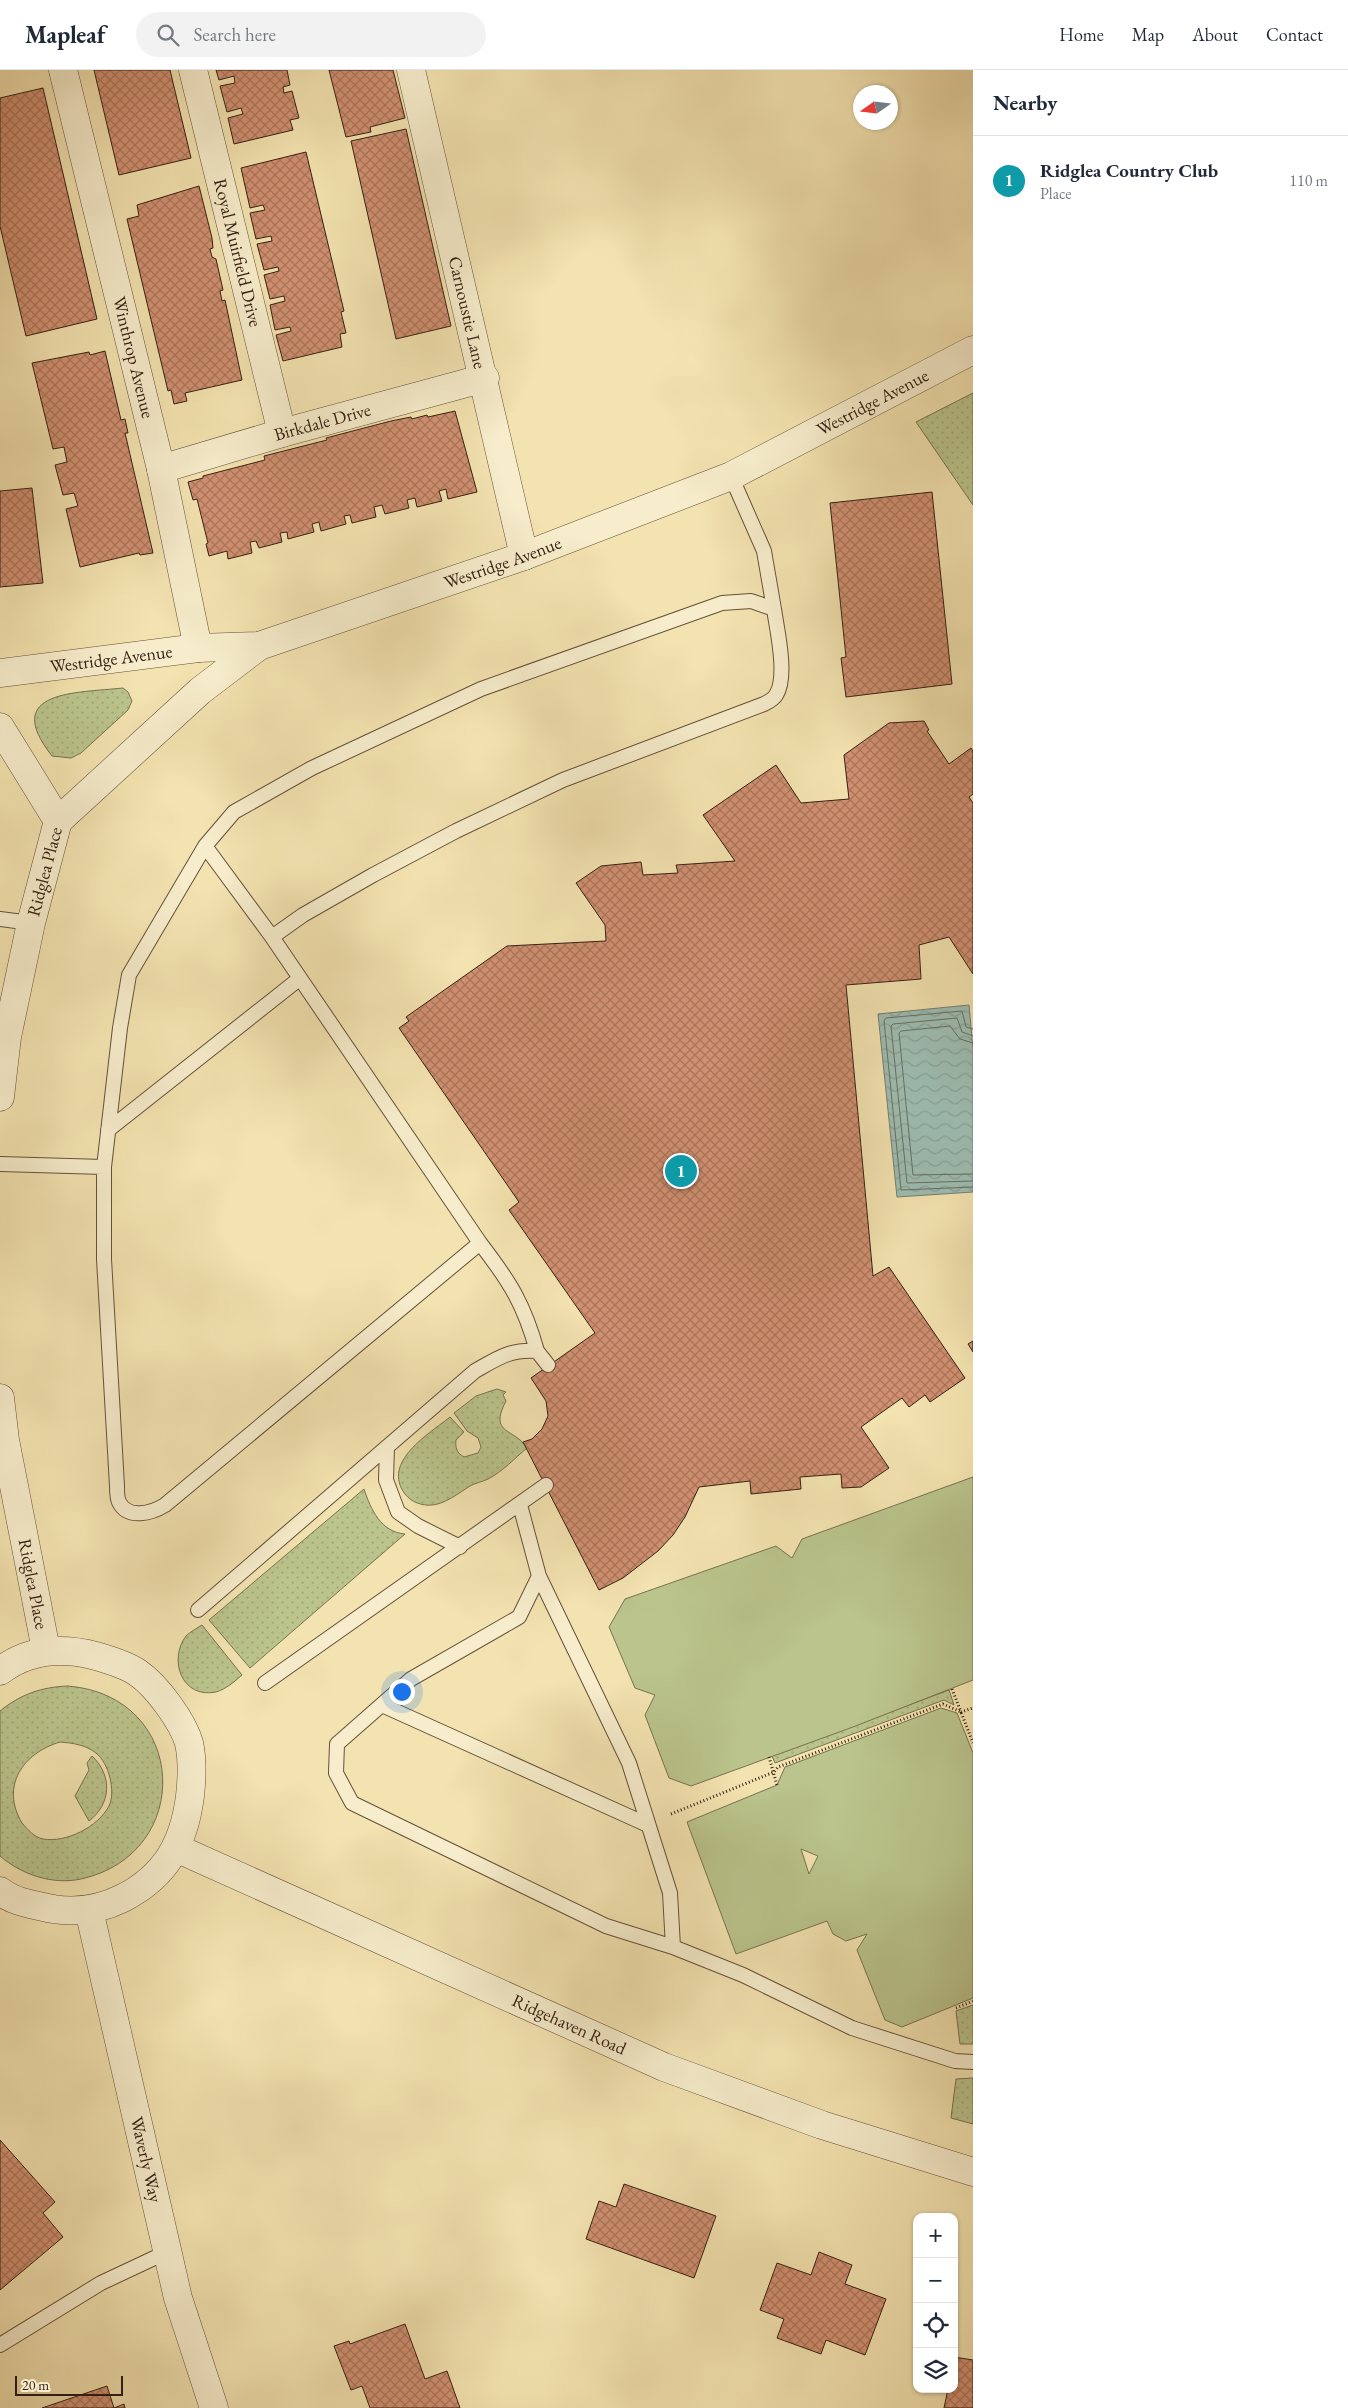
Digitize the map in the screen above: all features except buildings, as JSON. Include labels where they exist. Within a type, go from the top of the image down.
[{"type":"street","name":"Winthrop Avenue","points":[[62,70],[161,469],[198,648]]},
{"type":"street","name":"Royal Muirfield Drive","points":[[194,70],[282,433]]},
{"type":"street","name":"Carnoustie Lane","points":[[411,70],[524,556]]},
{"type":"street","name":"Westridge Avenue","points":[[0,673],[198,648],[260,646],[524,556],[732,476],[973,350]]},
{"type":"street","name":"Birkdale Drive","points":[[161,469],[282,433],[484,378]]},
{"type":"street","name":"Ridglea Place","points":[[0,1097],[3,1037],[58,821],[200,691],[260,646]]},
{"type":"street","points":[[0,727],[58,821]]},
{"type":"street","name":"Ridglea Place","points":[[0,1398],[3,1440],[46,1650]]},
{"type":"street","points":[[0,1671],[12,1662],[46,1650],[75,1651],[107,1659],[138,1673],[155,1689],[174,1714],[188,1742],[193,1771],[187,1821],[176,1848],[157,1874],[140,1890],[113,1903],[90,1910],[60,1910],[2,1897]]},
{"type":"street","name":"Ridgehaven Road","points":[[176,1848],[664,2067],[822,2125],[973,2172]]},
{"type":"street","name":"Waverly Way","points":[[90,1910],[178,2298],[214,2408]]},
{"type":"lane","points":[[272,937],[302,914],[456,831],[563,780],[764,704],[776,696],[780,684],[781,664],[764,551],[732,476]]},
{"type":"lane","points":[[480,1243],[165,1505],[152,1513],[138,1514],[126,1509],[119,1502],[104,1259],[104,1167],[108,1130],[129,975],[205,846],[234,812],[312,768],[481,689],[722,603],[751,602],[774,609]]},
{"type":"lane","points":[[205,846],[272,937],[299,980],[512,1288],[523,1308],[537,1352],[548,1365]]},
{"type":"lane","points":[[0,919],[31,923]]},
{"type":"lane","points":[[108,1130],[299,980]]},
{"type":"lane","points":[[0,1164],[104,1167]]},
{"type":"lane","points":[[198,1610],[475,1370],[501,1356],[519,1350],[537,1352]]},
{"type":"lane","points":[[387,1447],[386,1480],[398,1512],[418,1526],[460,1547]]},
{"type":"lane","points":[[266,1683],[546,1485]]},
{"type":"lane","points":[[520,1505],[539,1576],[628,1763],[670,1894],[673,1947]]},
{"type":"lane","points":[[539,1576],[519,1617],[411,1679],[337,1744],[336,1773],[352,1803],[606,1926],[673,1947],[742,1975],[852,2028],[956,2061],[973,2062]]},
{"type":"lane","points":[[382,1705],[648,1825]]},
{"type":"lane","points":[[0,2344],[101,2283],[167,2252]]},
{"type":"path","points":[[952,1689],[973,1743]]},
{"type":"path","points":[[648,1825],[672,1813],[774,1772],[778,1767],[943,1704],[961,1712],[973,1708]]},
{"type":"path","points":[[769,1758],[777,1785]]},
{"type":"path","points":[[956,2008],[973,2001]]},
{"type":"green space","points":[[973,393],[973,505],[916,422]]},
{"type":"green space","points":[[123,688],[128,692],[132,701],[128,710],[81,753],[71,758],[52,756],[38,734],[35,718],[39,707],[51,699],[67,694]]},
{"type":"green space","points":[[497,1389],[506,1392],[503,1395],[506,1401],[500,1420],[502,1426],[527,1448],[493,1476],[472,1485],[442,1503],[424,1505],[410,1499],[399,1482],[399,1471],[403,1460],[420,1440],[450,1417],[464,1432],[456,1440],[458,1452],[464,1457],[478,1453],[481,1447],[478,1438],[467,1431],[454,1413],[476,1396]]},
{"type":"green space","points":[[973,1477],[973,1680],[853,1727],[691,1786],[669,1778],[645,1715],[655,1695],[635,1688],[609,1627],[625,1599],[776,1546],[792,1558],[802,1539]]},
{"type":"green space","points":[[364,1489],[378,1519],[389,1529],[405,1534],[250,1668],[209,1620]]},
{"type":"green space","points":[[202,1625],[242,1675],[227,1687],[216,1692],[204,1693],[194,1690],[182,1676],[179,1666],[178,1656],[186,1636]]},
{"type":"green space","points":[[68,1686],[108,1696],[137,1717],[155,1745],[163,1777],[159,1810],[144,1840],[118,1864],[81,1879],[70,1881],[38,1877],[18,1868],[0,1856],[0,1711],[32,1692]],"holes":[[[60,1742],[88,1748],[101,1758],[110,1778],[111,1800],[104,1814],[89,1827],[71,1836],[52,1840],[43,1839],[34,1835],[22,1823],[13,1796],[15,1784],[19,1773],[35,1754]]]},
{"type":"green space","points":[[949,1690],[954,1705],[944,1700],[775,1763],[772,1756]]},
{"type":"green space","points":[[941,1708],[957,1713],[973,1753],[973,1998],[902,2027],[885,2020],[857,1950],[867,1934],[846,1941],[833,1934],[827,1921],[736,1954],[687,1822],[777,1785],[785,1767]],"holes":[[[801,1849],[818,1856],[809,1874]]]},
{"type":"green space","points":[[92,1756],[103,1772],[107,1790],[102,1806],[89,1821],[75,1796],[89,1770],[87,1763]]},
{"type":"green space","points":[[973,2005],[973,2044],[960,2044],[956,2011]]},
{"type":"green space","points":[[973,2078],[973,2124],[951,2118],[956,2079]]},
{"type":"water","points":[[969,1005],[973,1049],[973,1192],[897,1197],[878,1014]]},
{"type":"place","name":"Ridglea Country Club","points":[[681,1171]]}]
